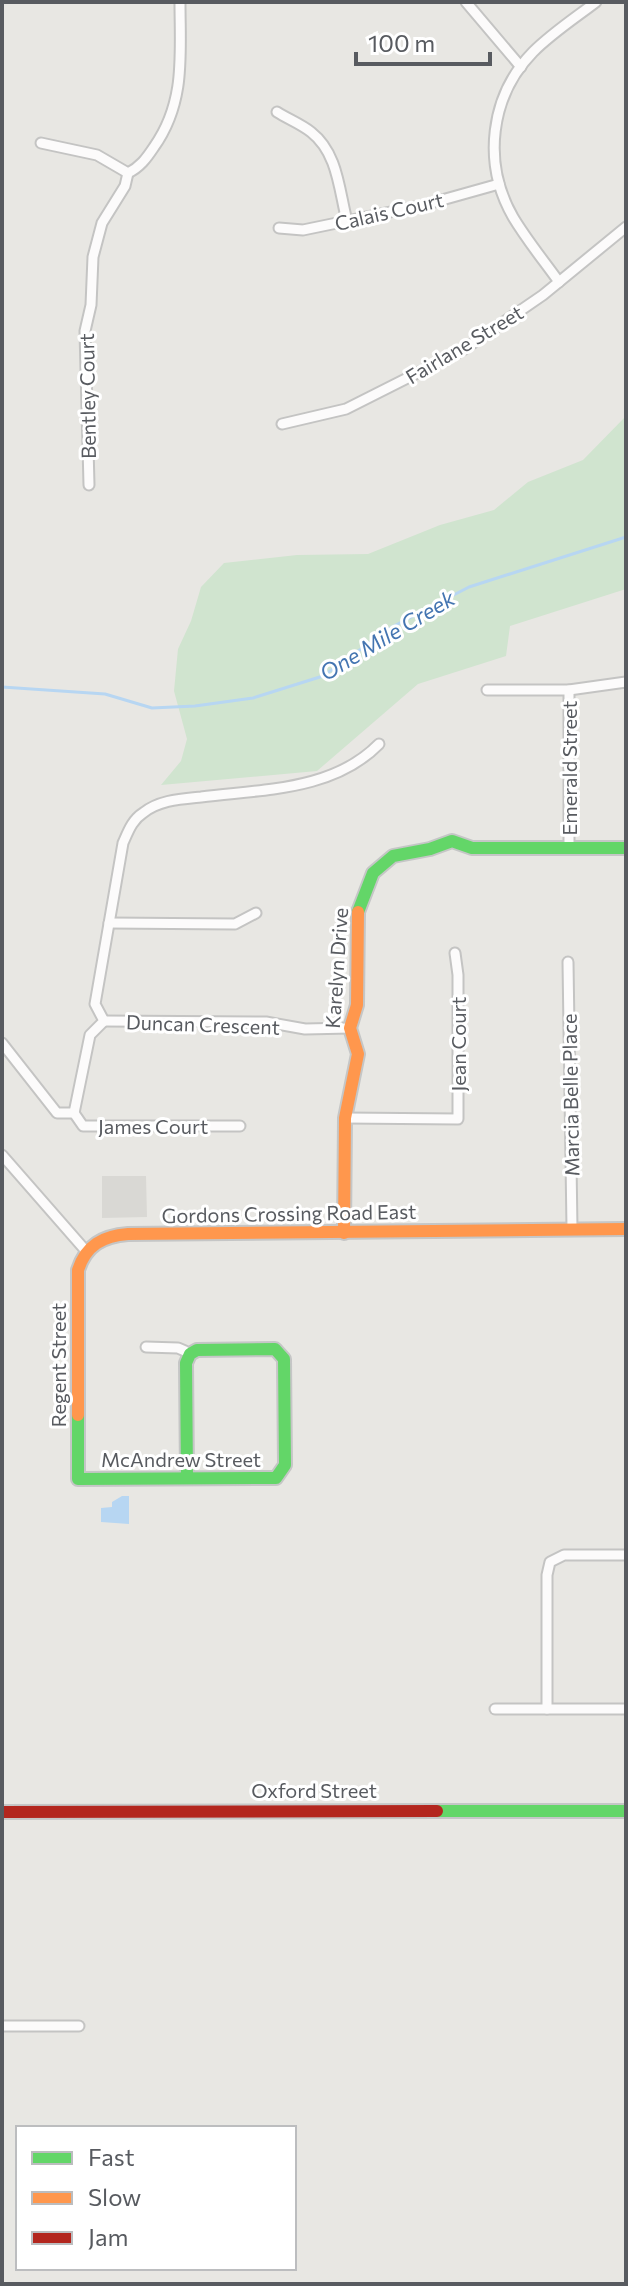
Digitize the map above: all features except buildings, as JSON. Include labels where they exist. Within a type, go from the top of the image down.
[{"type":"street","name":"Bentley Court","points":[[89,485],[85,331],[91,305],[91,269],[102,223],[125,186],[128,173],[140,166],[162,136],[177,98],[181,76],[180,2]]},
{"type":"street","points":[[466,2],[521,67]]},
{"type":"street","points":[[559,282],[511,214],[499,184],[494,156],[496,125],[504,96],[521,67],[543,43],[596,2]]},
{"type":"street","points":[[277,112],[315,134],[328,150],[347,221]]},
{"type":"street","points":[[41,143],[97,155],[128,173]]},
{"type":"street","name":"Calais Court","points":[[279,228],[303,230],[424,205],[499,184]]},
{"type":"street","name":"Fairlane Street","points":[[282,424],[346,409],[435,365],[505,323],[626,227]]},
{"type":"street","points":[[487,690],[569,690],[626,682]]},
{"type":"street","name":"Emerald Street","points":[[569,690],[569,847]]},
{"type":"street","points":[[2,1043],[57,1113],[74,1113],[90,1035],[104,1021],[95,1004],[123,843],[131,826],[142,813],[168,801],[320,781],[364,760],[379,744]]},
{"type":"street","name":"Karelyn Drive","points":[[344,1233],[345,1118],[358,1054],[350,1028],[357,1005],[356,927],[359,904],[373,873],[393,856],[452,841],[472,848],[626,848]]},
{"type":"street","points":[[109,923],[235,924],[256,913]]},
{"type":"street","name":"Jean Court","points":[[345,1118],[458,1119],[458,975],[455,953]]},
{"type":"street","name":"Marcia Belle Place","points":[[568,962],[572,1228]]},
{"type":"street","name":"Duncan Crescent","points":[[104,1021],[266,1022],[305,1029],[350,1028]]},
{"type":"street","name":"James Court","points":[[74,1113],[83,1126],[240,1126]]},
{"type":"street","points":[[2,1155],[86,1251]]},
{"type":"street","name":"Gordons Crossing Road East","points":[[86,1251],[100,1239],[118,1235],[626,1229]]},
{"type":"street","name":"Regent Street","points":[[78,1479],[77,1277],[86,1251]]},
{"type":"street","points":[[146,1347],[178,1348],[188,1353],[187,1478]]},
{"type":"street","name":"McAndrew Street","points":[[78,1479],[273,1479],[282,1474],[285,1465],[285,1364],[282,1355],[275,1349],[197,1350],[188,1353]]},
{"type":"street","points":[[547,1709],[547,1575],[550,1562],[564,1555],[626,1555]]},
{"type":"street","points":[[495,1709],[626,1709]]},
{"type":"street","name":"Oxford Street","points":[[2,1812],[626,1811]]},
{"type":"street","points":[[2,2026],[79,2026]]},
{"type":"shaded area","points":[[102,1176],[146,1176],[147,1217],[102,1218]]},
{"type":"green space","points":[[626,416],[626,589],[510,626],[506,656],[418,684],[317,771],[161,785],[181,761],[187,739],[174,691],[178,649],[191,621],[201,587],[224,563],[297,555],[368,554],[440,525],[494,510],[528,482],[583,460]]},
{"type":"water","points":[[129,1496],[129,1524],[101,1522],[101,1508],[112,1507],[112,1502]]},
{"type":"waterway","name":"One Mile Creek","points":[[2,687],[105,694],[152,708],[253,698],[323,676],[392,627],[469,587],[626,537]]},
{"type":"traffic: fast","points":[[358,912],[373,873],[393,856],[452,841],[472,848],[626,848]]},
{"type":"traffic: fast","points":[[78,1415],[78,1479],[276,1478],[285,1465],[284,1359],[275,1349],[197,1350],[190,1354],[186,1363],[187,1478]]},
{"type":"traffic: fast","points":[[437,1811],[626,1811]]},
{"type":"traffic: slow","points":[[344,1233],[345,1118],[358,1054],[350,1028],[357,1005],[358,912]]},
{"type":"traffic: slow","points":[[78,1415],[78,1270],[91,1248],[111,1237],[128,1234],[626,1229]]},
{"type":"traffic: jam","points":[[2,1812],[437,1811]]}]
